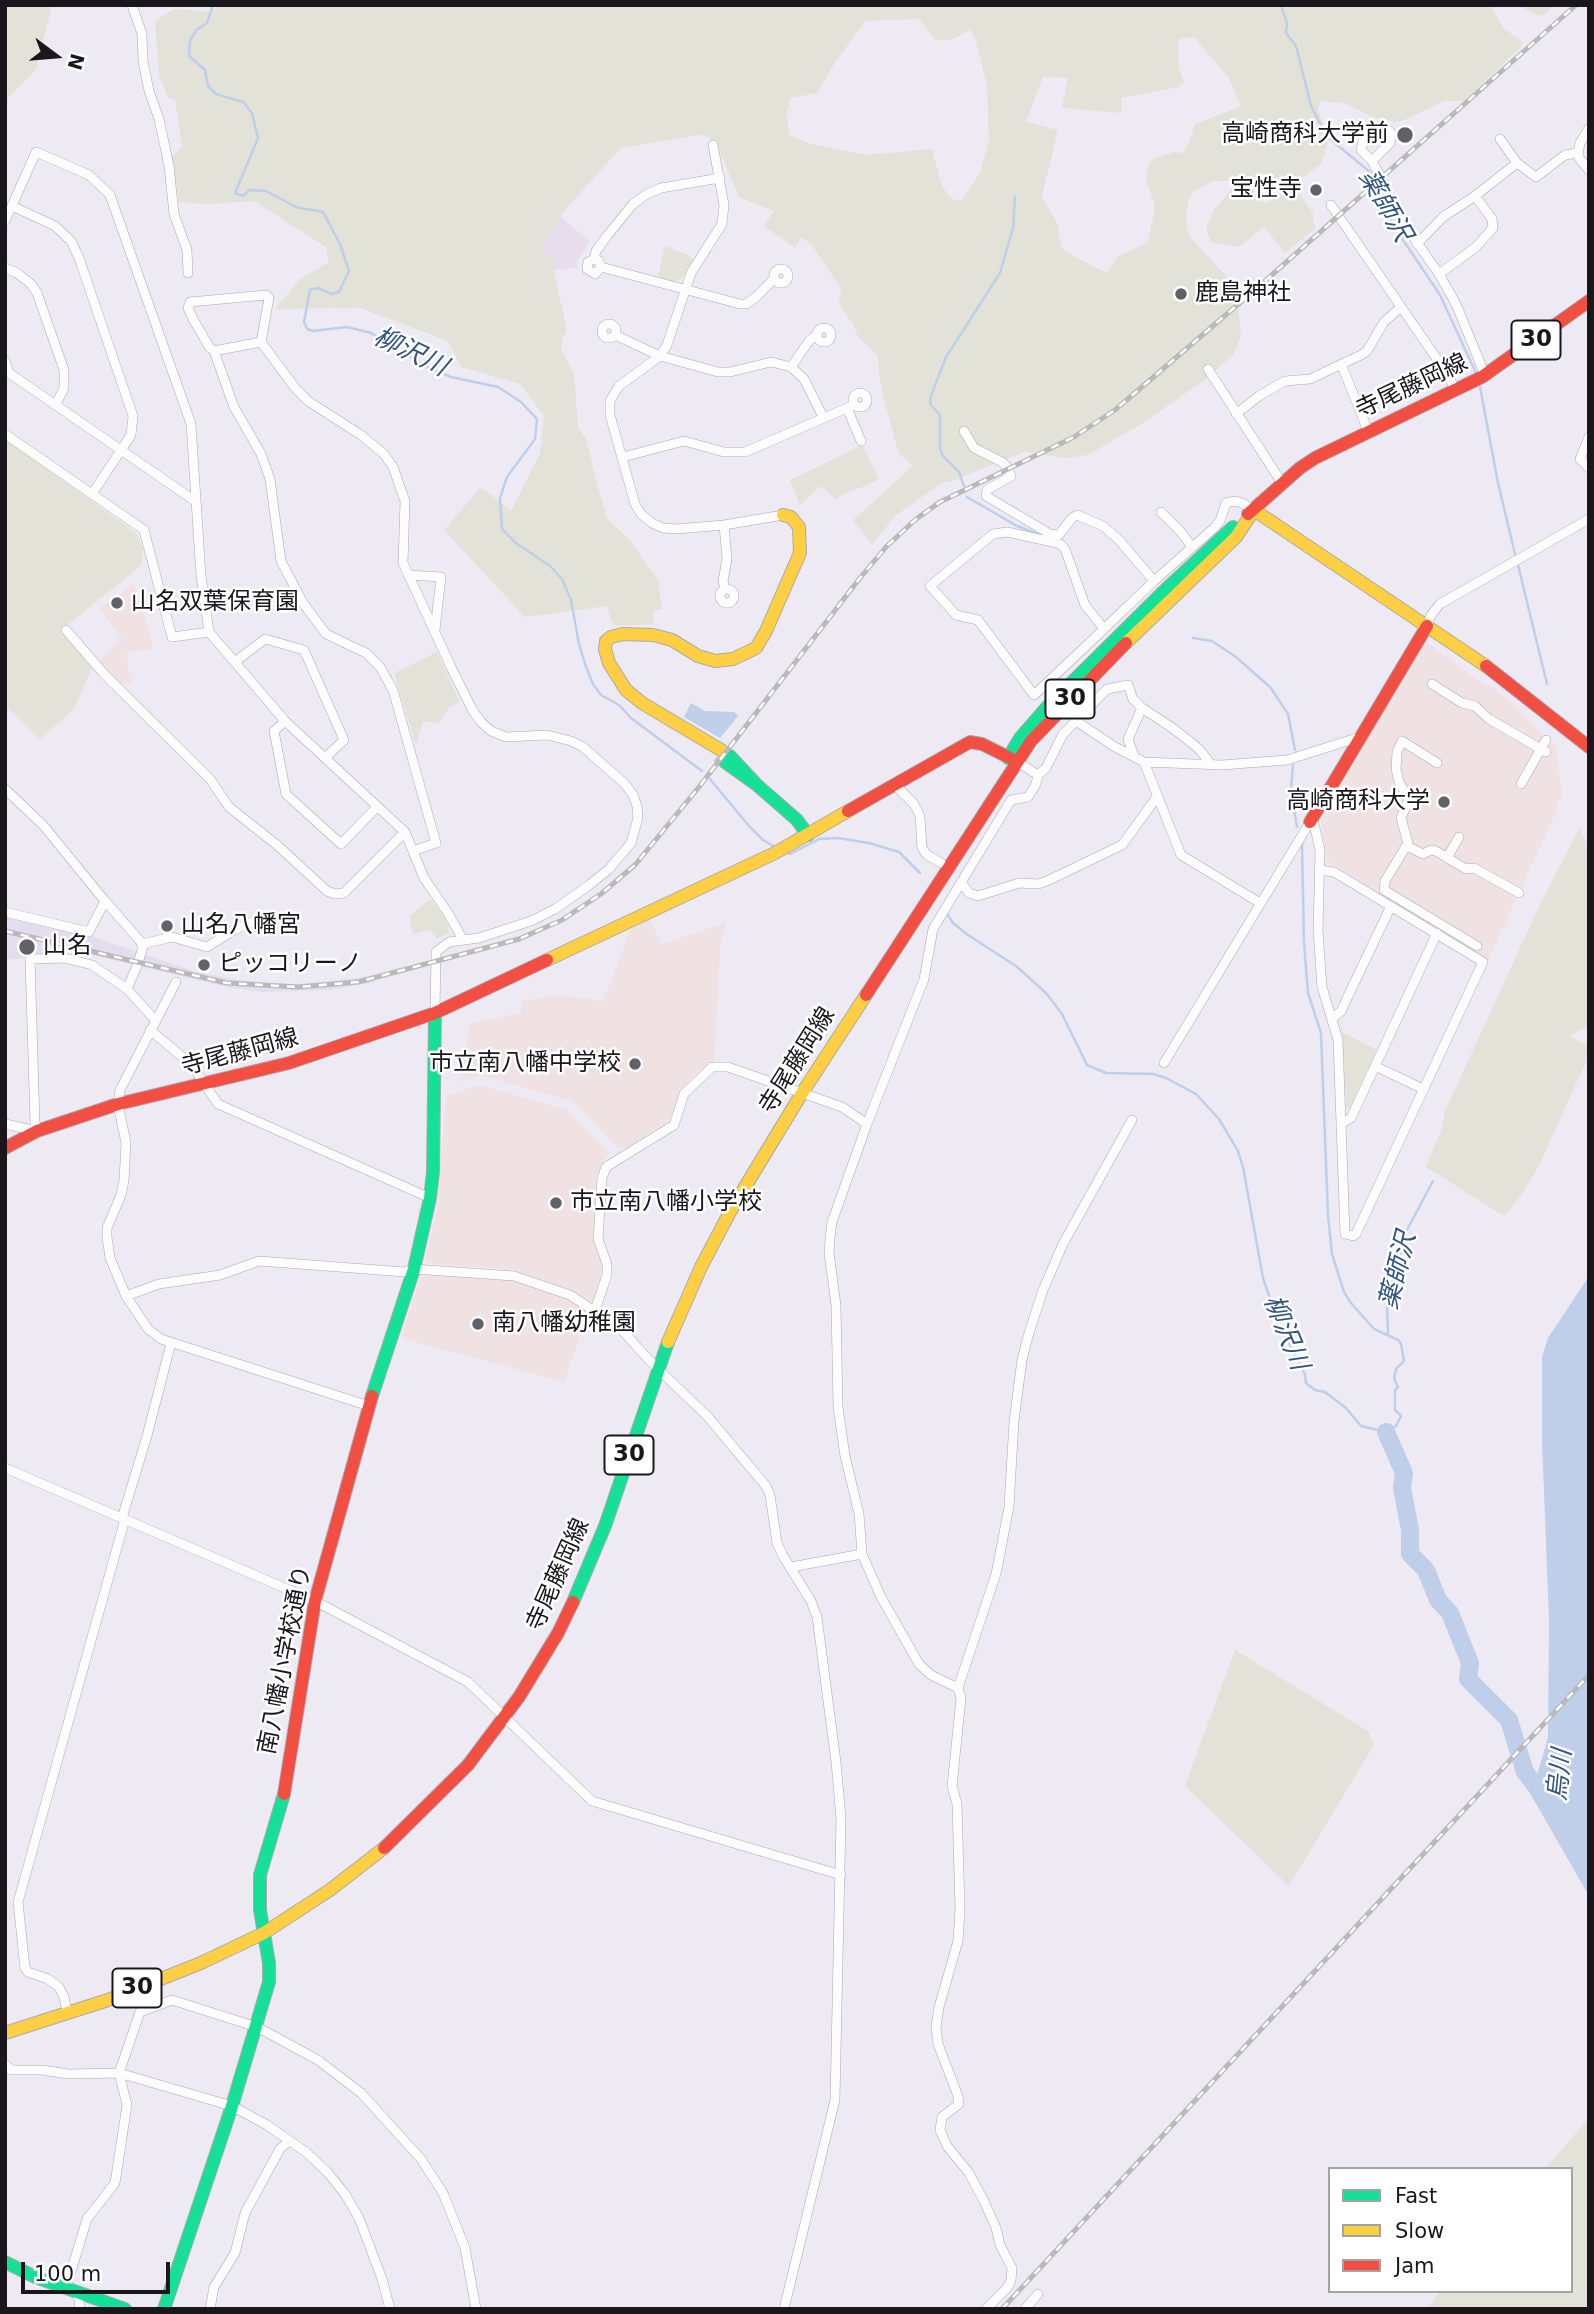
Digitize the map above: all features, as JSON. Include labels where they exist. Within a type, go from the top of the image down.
[{"type":"main road","name":"寺尾藤岡線","points":[[918,912],[940,863],[1012,759],[1054,714],[1236,537],[1254,510],[1282,483],[1315,458],[1485,375],[1589,301]]},
{"type":"main road","points":[[1254,510],[1489,668],[1589,747]]},
{"type":"main road","points":[[783,515],[792,517],[797,522],[800,553],[772,620],[756,648],[733,659],[715,661],[698,656],[672,640],[653,635],[623,634],[611,637],[606,642],[605,649],[609,663],[626,690],[723,756],[797,820],[808,835]]},
{"type":"main road","points":[[1310,822],[1427,626]]},
{"type":"main road","name":"寺尾藤岡線","points":[[5,1147],[37,1131],[118,1104],[289,1063],[435,1013],[775,853],[970,742],[982,744],[1012,759]]},
{"type":"main road","name":"寺尾藤岡線","points":[[5,2033],[108,2000],[190,1968],[264,1933],[330,1890],[383,1849],[468,1765],[519,1697],[558,1633],[583,1582],[657,1369],[701,1267],[731,1210],[1012,759]]},
{"type":"main road","name":"南八幡小学校通り","points":[[164,2309],[232,2106],[269,1982],[269,1963],[260,1910],[260,1875],[282,1804],[316,1601],[369,1406],[414,1269],[430,1198],[433,1171],[435,1013]]},
{"type":"main road","points":[[5,2262],[72,2291],[125,2309]]},
{"type":"street","points":[[132,5],[142,34],[143,61],[167,154],[174,214],[187,250],[188,273]]},
{"type":"street","points":[[1589,128],[1583,136],[1578,153],[1589,170]]},
{"type":"street","points":[[1500,139],[1517,163],[1536,177],[1565,155],[1578,153]]},
{"type":"street","points":[[713,145],[724,205],[722,224],[694,267],[667,345],[660,356],[618,386],[610,401],[610,415],[635,504],[641,514],[652,523],[663,528],[676,529],[724,525],[783,515]]},
{"type":"street","points":[[5,221],[36,152],[89,175],[110,195],[191,424],[201,576],[209,632],[285,721],[405,832],[424,878],[463,940]]},
{"type":"street","points":[[1372,161],[1393,208],[1439,274],[1456,304],[1485,375]]},
{"type":"street","points":[[1417,244],[1444,217],[1517,163]]},
{"type":"street","points":[[720,178],[661,188],[647,194],[633,204],[596,251],[594,259],[599,261],[601,267],[746,304],[774,279]]},
{"type":"street","points":[[1439,274],[1476,247],[1493,228],[1492,219],[1475,196]]},
{"type":"street","points":[[1331,205],[1456,391]]},
{"type":"street","points":[[12,206],[55,226],[75,247],[133,416],[131,435],[92,494]]},
{"type":"street","points":[[5,268],[17,273],[31,284],[37,293],[64,370],[64,388],[56,404]]},
{"type":"street","points":[[412,851],[436,842],[380,667],[366,653],[326,634],[316,623],[281,561],[270,478],[261,454],[234,407],[214,351],[209,348],[193,319],[188,308],[190,302],[266,295],[269,298],[261,342],[308,401],[361,435],[384,454],[393,467],[405,501],[403,563],[473,711],[491,731],[506,737],[558,736],[583,747],[625,784],[633,795],[638,818],[635,832],[624,852],[598,877],[555,909],[531,921],[502,932],[449,942],[436,952],[435,1013]]},
{"type":"street","points":[[1236,414],[1285,381],[1310,379],[1342,366],[1367,351],[1384,323],[1401,307]]},
{"type":"street","points":[[615,335],[660,356],[719,372],[771,362],[791,367],[804,379],[823,417]]},
{"type":"street","points":[[791,367],[816,335]]},
{"type":"street","points":[[214,351],[261,342]]},
{"type":"street","points":[[5,361],[7,374],[56,404],[195,501]]},
{"type":"street","points":[[1342,366],[1368,431]]},
{"type":"street","points":[[1208,369],[1282,483]]},
{"type":"street","points":[[622,457],[684,441],[724,452],[745,452],[850,406],[861,441]]},
{"type":"street","points":[[964,431],[974,448],[1002,462],[1011,476],[988,490],[986,496],[1065,549],[1085,605],[1104,629]]},
{"type":"street","points":[[5,434],[144,530],[172,637],[209,632]]},
{"type":"street","points":[[1589,437],[1580,458],[1589,468]]},
{"type":"street","points":[[1154,581],[1119,540],[1103,526],[1077,515],[1059,534],[1049,538],[1007,532],[993,534],[930,586],[956,615],[978,620],[1034,695],[1220,521],[1226,503],[1235,501],[1254,510]]},
{"type":"street","points":[[1161,512],[1192,547]]},
{"type":"street","points":[[1427,626],[1431,615],[1440,604],[1589,519]]},
{"type":"street","points":[[724,525],[727,559],[724,589]]},
{"type":"street","points":[[408,575],[441,577],[435,632]]},
{"type":"street","points":[[66,630],[105,676],[210,779],[229,807],[277,845],[327,891],[344,893],[405,832]]},
{"type":"street","points":[[236,661],[265,639],[304,650],[344,740],[326,757]]},
{"type":"street","points":[[1432,684],[1462,702],[1475,706],[1489,719],[1543,750]]},
{"type":"street","points":[[958,1688],[931,1675],[919,1664],[881,1597],[862,1554],[859,1514],[845,1456],[838,1406],[836,1305],[829,1254],[832,1222],[924,979],[933,929],[1011,800],[1028,797],[1033,792],[1038,775],[1046,768],[1063,734],[1107,689],[1128,685],[1133,699],[1142,708],[1199,749],[1211,764]]},
{"type":"street","points":[[1134,756],[1128,739],[1142,708]]},
{"type":"street","points":[[285,721],[274,731],[286,794],[341,844],[377,807]]},
{"type":"street","points":[[1076,721],[1144,762],[1211,764],[1287,760],[1360,737]]},
{"type":"street","points":[[1521,784],[1543,750],[1546,740]]},
{"type":"street","points":[[1437,763],[1402,741],[1397,752],[1396,775],[1409,799],[1401,818],[1408,839],[1407,846],[1385,881],[1384,890],[1477,946]]},
{"type":"street","points":[[1012,759],[1038,775]]},
{"type":"street","points":[[1144,762],[1181,855],[1260,903]]},
{"type":"street","points":[[895,785],[914,804],[920,816],[922,848],[927,855],[940,863]]},
{"type":"street","points":[[5,789],[43,825],[142,944]]},
{"type":"street","points":[[961,882],[969,892],[978,896],[1019,883],[1038,884],[1047,881],[1122,845],[1157,797]]},
{"type":"street","points":[[1164,1063],[1310,822],[1318,832],[1318,931],[1322,987],[1338,1040],[1345,1234],[1356,1234],[1483,962],[1334,872],[1320,870]]},
{"type":"street","points":[[1447,858],[1459,837]]},
{"type":"street","points":[[1407,846],[1423,854],[1436,851],[1466,869],[1474,868],[1519,893]]},
{"type":"street","points":[[5,912],[89,932],[105,901]]},
{"type":"street","points":[[1333,1018],[1341,1011],[1391,906]]},
{"type":"street","points":[[142,944],[172,937],[207,947],[234,930],[264,917]]},
{"type":"street","points":[[1341,1124],[1351,1118],[1437,933]]},
{"type":"street","points":[[127,989],[137,966],[142,944]]},
{"type":"street","points":[[5,1124],[37,1131],[30,959],[65,958],[84,961],[127,989],[155,1020]]},
{"type":"street","points":[[176,982],[120,1090],[118,1104],[125,1130],[124,1181],[107,1228],[107,1237],[110,1258],[126,1296],[148,1329],[161,1339],[369,1406]]},
{"type":"street","points":[[150,1030],[191,1064],[218,1104],[430,1198]]},
{"type":"street","points":[[1376,1066],[1423,1089]]},
{"type":"street","points":[[595,1310],[607,1275],[607,1264],[598,1239],[601,1178],[606,1167],[674,1125],[684,1094],[712,1067],[728,1067],[842,1107],[867,1124]]},
{"type":"street","points":[[986,2309],[1007,2288],[1011,2281],[1012,2268],[1000,2245],[984,2201],[969,2173],[947,2146],[940,2130],[942,2117],[959,2104],[936,2027],[958,1941],[960,1909],[957,1804],[952,1786],[961,1698],[958,1688],[996,1574],[1009,1507],[1014,1421],[1022,1360],[1033,1322],[1043,1290],[1063,1244],[1132,1120]]},
{"type":"street","points":[[126,1296],[159,1284],[220,1275],[259,1261],[405,1272],[414,1269],[514,1276],[570,1295],[620,1328],[657,1369],[708,1417],[766,1486],[770,1495],[777,1543],[811,1601],[819,1631],[841,1818],[835,2100],[784,2309]]},
{"type":"street","points":[[67,2013],[59,1987],[25,1968],[18,1902],[171,1343]]},
{"type":"street","points":[[5,1468],[316,1601],[468,1682],[592,1801],[841,1875]]},
{"type":"street","points":[[791,1567],[862,1554]]},
{"type":"street","points":[[80,2309],[72,2291],[86,2219],[115,2183],[127,2105],[119,2073],[140,2012],[172,2000],[257,2026],[297,2046],[339,2074],[361,2093],[421,2159],[443,2193],[458,2228],[472,2276],[476,2309]]},
{"type":"street","points":[[5,2064],[11,2070],[42,2070],[68,2074],[119,2073],[232,2106],[267,2125],[306,2151],[345,2194],[359,2218],[382,2279],[390,2309]]},
{"type":"street","points":[[210,2309],[214,2287],[235,2253],[245,2213],[280,2149],[289,2141]]},
{"type":"street","points":[[1025,2309],[1038,2294]]},
{"type":"shaded area","points":[[5,5],[52,5],[36,70],[5,101]]},
{"type":"shaded area","points":[[218,5],[1491,5],[1503,28],[1523,42],[1520,48],[1464,101],[1445,101],[1404,120],[1395,122],[1372,117],[1344,103],[1322,101],[1318,108],[1328,143],[1321,164],[1302,178],[1276,189],[1247,181],[1213,181],[1195,190],[1187,208],[1187,231],[1236,287],[1241,335],[1234,354],[1203,381],[1143,423],[1088,455],[1065,458],[1024,452],[950,482],[943,482],[895,516],[872,545],[853,520],[913,466],[899,454],[882,393],[877,355],[858,337],[853,324],[839,305],[841,288],[811,244],[801,237],[795,248],[764,226],[774,211],[739,197],[717,146],[709,137],[699,135],[621,148],[563,212],[544,242],[542,255],[556,260],[554,270],[567,332],[562,338],[561,349],[574,373],[578,428],[586,439],[608,520],[629,539],[658,580],[662,609],[653,611],[654,624],[617,626],[612,623],[607,606],[525,617],[444,530],[481,487],[511,511],[540,453],[544,416],[520,384],[461,367],[448,341],[360,308],[275,309],[300,279],[329,262],[326,247],[254,201],[206,204],[179,202],[171,157],[182,147],[175,100],[168,97],[159,76],[155,21],[174,9],[212,12]],"holes":[[[920,19],[935,40],[951,40],[970,30],[975,38],[987,85],[989,141],[980,173],[961,202],[951,198],[942,186],[932,149],[866,155],[811,144],[789,135],[787,113],[791,98],[817,93],[836,61],[866,21]],[[1194,37],[1228,77],[1241,106],[1195,124],[1187,147],[1182,153],[1174,152],[1153,159],[1148,165],[1146,180],[1154,202],[1154,214],[1147,243],[1117,257],[1107,273],[1066,252],[1061,246],[1057,223],[1042,196],[1058,130],[1026,122],[1043,77],[1068,78],[1062,108],[1122,113],[1121,98],[1179,87],[1184,82],[1179,68],[1180,39]]]},
{"type":"shaded area","points":[[1518,5],[1553,5],[1547,13],[1539,16]]},
{"type":"shaded area","points":[[1247,185],[1264,203],[1296,189],[1313,213],[1316,228],[1285,253],[1264,227],[1239,247],[1211,242],[1206,229],[1213,211],[1232,189]]},
{"type":"shaded area","points":[[560,216],[590,242],[577,261],[577,268],[554,270],[542,256],[544,242]]},
{"type":"shaded area","points":[[665,246],[688,255],[693,260],[683,277],[675,282],[658,277]]},
{"type":"shaded area","points":[[5,439],[137,534],[143,548],[142,565],[61,630],[92,668],[74,709],[40,739],[5,705]]},
{"type":"shaded area","points":[[862,445],[879,479],[835,499],[821,486],[800,505],[790,480]]},
{"type":"shaded area","points":[[134,583],[154,650],[127,651],[128,670],[134,682],[121,686],[98,662],[122,639],[100,609]]},
{"type":"shaded area","name":"高崎商科大学","points":[[1423,645],[1431,645],[1485,686],[1490,685],[1513,704],[1550,744],[1555,743],[1563,798],[1557,800],[1553,819],[1488,960],[1326,860],[1321,818]]},
{"type":"shaded area","points":[[437,652],[460,702],[450,706],[439,723],[423,721],[416,745],[394,673]]},
{"type":"shaded area","points":[[1589,825],[1589,1025],[1570,1036],[1589,1047],[1589,1055],[1540,1164],[1522,1194],[1504,1216],[1426,1167],[1442,1128],[1445,1111],[1535,915],[1579,828],[1588,846]]},
{"type":"shaded area","points":[[430,899],[447,921],[449,933],[437,939],[430,930],[413,934],[409,916]]},
{"type":"shaded area","points":[[5,915],[91,936],[193,971],[228,978],[297,984],[372,975],[375,982],[330,990],[263,992],[227,987],[57,947],[55,955],[5,960]]},
{"type":"shaded area","points":[[650,919],[661,945],[726,922],[721,939],[714,1061],[704,1065],[680,1090],[669,1120],[626,1149],[617,1147],[572,1101],[480,1075],[459,1082],[470,1023],[520,1013],[522,1001],[553,996],[602,1002],[630,930]]},
{"type":"shaded area","points":[[1342,1032],[1377,1050],[1350,1107],[1346,1107]]},
{"type":"shaded area","points":[[480,1085],[567,1110],[609,1152],[596,1175],[594,1242],[603,1267],[593,1302],[568,1289],[513,1270],[428,1263],[425,1259],[437,1211],[446,1096]]},
{"type":"shaded area","points":[[430,1274],[512,1280],[569,1299],[586,1310],[587,1316],[564,1382],[401,1338],[421,1277]]},
{"type":"shaded area","points":[[1235,1650],[1368,1731],[1374,1745],[1289,1886],[1185,1786]]},
{"type":"shaded area","points":[[1589,2118],[1589,2309],[1426,2309],[1439,2293],[1573,2293],[1573,2167],[1547,2167]]},
{"type":"water","points":[[691,703],[705,711],[734,712],[738,716],[720,738],[684,717]]},
{"type":"water","name":"烏川","points":[[1589,1276],[1589,1896],[1531,1795],[1548,1738],[1549,1621],[1542,1441],[1542,1357],[1548,1338]]},
{"type":"waterway","name":"柳沢川","points":[[213,5],[207,23],[196,30],[190,41],[189,56],[205,70],[208,86],[216,94],[243,102],[252,113],[258,138],[235,193],[243,196],[250,190],[266,191],[296,207],[323,212],[340,244],[349,271],[339,292],[332,294],[318,288],[310,290],[304,322],[307,329],[313,331],[347,327],[371,333],[427,367],[451,377],[498,387],[521,402],[537,419],[535,439],[507,477],[500,498],[502,529],[516,543],[550,566],[562,579],[571,600],[585,664],[601,695],[619,705],[631,718],[702,771]]},
{"type":"waterway","name":"薬師沢","points":[[1281,5],[1287,23],[1286,33],[1296,46],[1311,106],[1324,131],[1370,172],[1393,225],[1440,295],[1476,373]]},
{"type":"waterway","points":[[964,486],[959,472],[943,456],[940,449],[940,415],[930,404],[931,396],[946,357],[1000,273],[1013,228],[1015,197]]},
{"type":"waterway","name":"薬師沢","points":[[1480,387],[1515,554]]},
{"type":"waterway","points":[[967,497],[1017,526],[1038,534]]},
{"type":"waterway","name":"薬師沢","points":[[1518,565],[1547,684]]},
{"type":"waterway","points":[[1193,638],[1212,641],[1236,657],[1271,688],[1288,714],[1295,750]]},
{"type":"waterway","points":[[1293,765],[1291,791],[1297,827]]},
{"type":"waterway","name":"柳沢川","points":[[710,779],[749,826],[775,847]]},
{"type":"waterway","name":"柳沢川","points":[[788,853],[819,839],[838,838],[899,852],[920,873]]},
{"type":"waterway","name":"柳沢川","points":[[947,914],[953,923],[968,935],[1016,966],[1046,993],[1062,1014],[1087,1065],[1106,1073],[1153,1074],[1166,1078],[1196,1094],[1219,1119],[1238,1151],[1263,1278],[1278,1322],[1305,1374],[1306,1383],[1315,1390],[1325,1392],[1346,1408],[1361,1426],[1386,1432],[1396,1426],[1401,1416],[1395,1410],[1395,1390],[1398,1387],[1394,1378],[1396,1369],[1404,1361],[1401,1344],[1374,1329],[1351,1303],[1344,1292],[1332,1254],[1328,1216],[1321,1033],[1308,993],[1304,943],[1302,844]]},
{"type":"waterway","name":"薬師沢","points":[[1388,1335],[1387,1301],[1407,1230],[1433,1181]]},
{"type":"waterway","name":"柳沢川","points":[[1386,1432],[1404,1473],[1402,1488],[1410,1530],[1410,1554],[1426,1570],[1438,1600],[1450,1613],[1470,1663],[1468,1679],[1509,1720],[1525,1772],[1549,1803]]},
{"type":"tunnel","points":[[717,756],[725,762]]},
{"type":"railway","points":[[5,931],[227,983],[298,987],[358,982],[519,939],[562,920],[601,894],[635,865],[699,787],[860,578],[886,547],[916,519],[940,502],[1074,437],[1115,410],[1256,289],[1576,5]]},
{"type":"railway","points":[[1002,2309],[1589,1675]]},
{"type":"traffic: fast","points":[[1008,758],[1020,738],[1047,707],[1233,527]]},
{"type":"traffic: fast","points":[[725,762],[757,785],[730,756]]},
{"type":"traffic: fast","points":[[757,785],[797,820],[808,835]]},
{"type":"traffic: fast","points":[[372,1396],[414,1269],[430,1198],[433,1172],[435,1013]]},
{"type":"traffic: fast","points":[[573,1602],[605,1526],[668,1342]]},
{"type":"traffic: fast","points":[[164,2309],[232,2106],[269,1982],[269,1963],[260,1910],[260,1875],[284,1794]]},
{"type":"traffic: fast","points":[[5,2262],[35,2277],[125,2309]]},
{"type":"traffic: slow","points":[[1254,510],[1486,666]]},
{"type":"traffic: slow","points":[[1126,643],[1236,537],[1254,510]]},
{"type":"traffic: slow","points":[[721,750],[642,703],[626,690],[609,663],[606,641],[623,634],[653,635],[672,640],[698,656],[715,661],[733,659],[756,648],[800,553],[799,527],[791,517],[783,515]]},
{"type":"traffic: slow","points":[[547,960],[775,853],[848,811]]},
{"type":"traffic: slow","points":[[668,1342],[701,1267],[731,1210],[866,995]]},
{"type":"traffic: slow","points":[[5,2033],[108,2000],[201,1963],[264,1933],[330,1890],[384,1848]]},
{"type":"traffic: jam","points":[[1248,514],[1315,458],[1482,377],[1589,301]]},
{"type":"traffic: jam","points":[[1310,822],[1427,626]]},
{"type":"traffic: jam","points":[[866,995],[1031,741],[1126,643]]},
{"type":"traffic: jam","points":[[1486,666],[1589,747]]},
{"type":"traffic: jam","points":[[848,811],[970,742],[982,744],[1016,761]]},
{"type":"traffic: jam","points":[[5,1148],[37,1131],[118,1104],[289,1063],[435,1013],[547,960]]},
{"type":"traffic: jam","points":[[284,1794],[315,1601],[372,1396]]},
{"type":"traffic: jam","points":[[384,1848],[468,1765],[519,1697],[558,1633],[573,1602]]},
{"type":"place","name":"高崎商科大学前","points":[[1405,135]]},
{"type":"place","name":"宝性寺","points":[[1316,190]]},
{"type":"place","name":"鹿島神社","points":[[1181,294]]},
{"type":"place","name":"山名双葉保育園","points":[[117,603]]},
{"type":"place","name":"高崎商科大学","points":[[1444,802]]},
{"type":"place","name":"山名八幡宮","points":[[167,926]]},
{"type":"place","name":"山名","points":[[27,947]]},
{"type":"place","name":"ピッコリーノ","points":[[204,965]]},
{"type":"place","name":"市立南八幡中学校","points":[[635,1064]]},
{"type":"place","name":"市立南八幡小学校","points":[[556,1203]]},
{"type":"place","name":"南八幡幼稚園","points":[[478,1324]]}]
